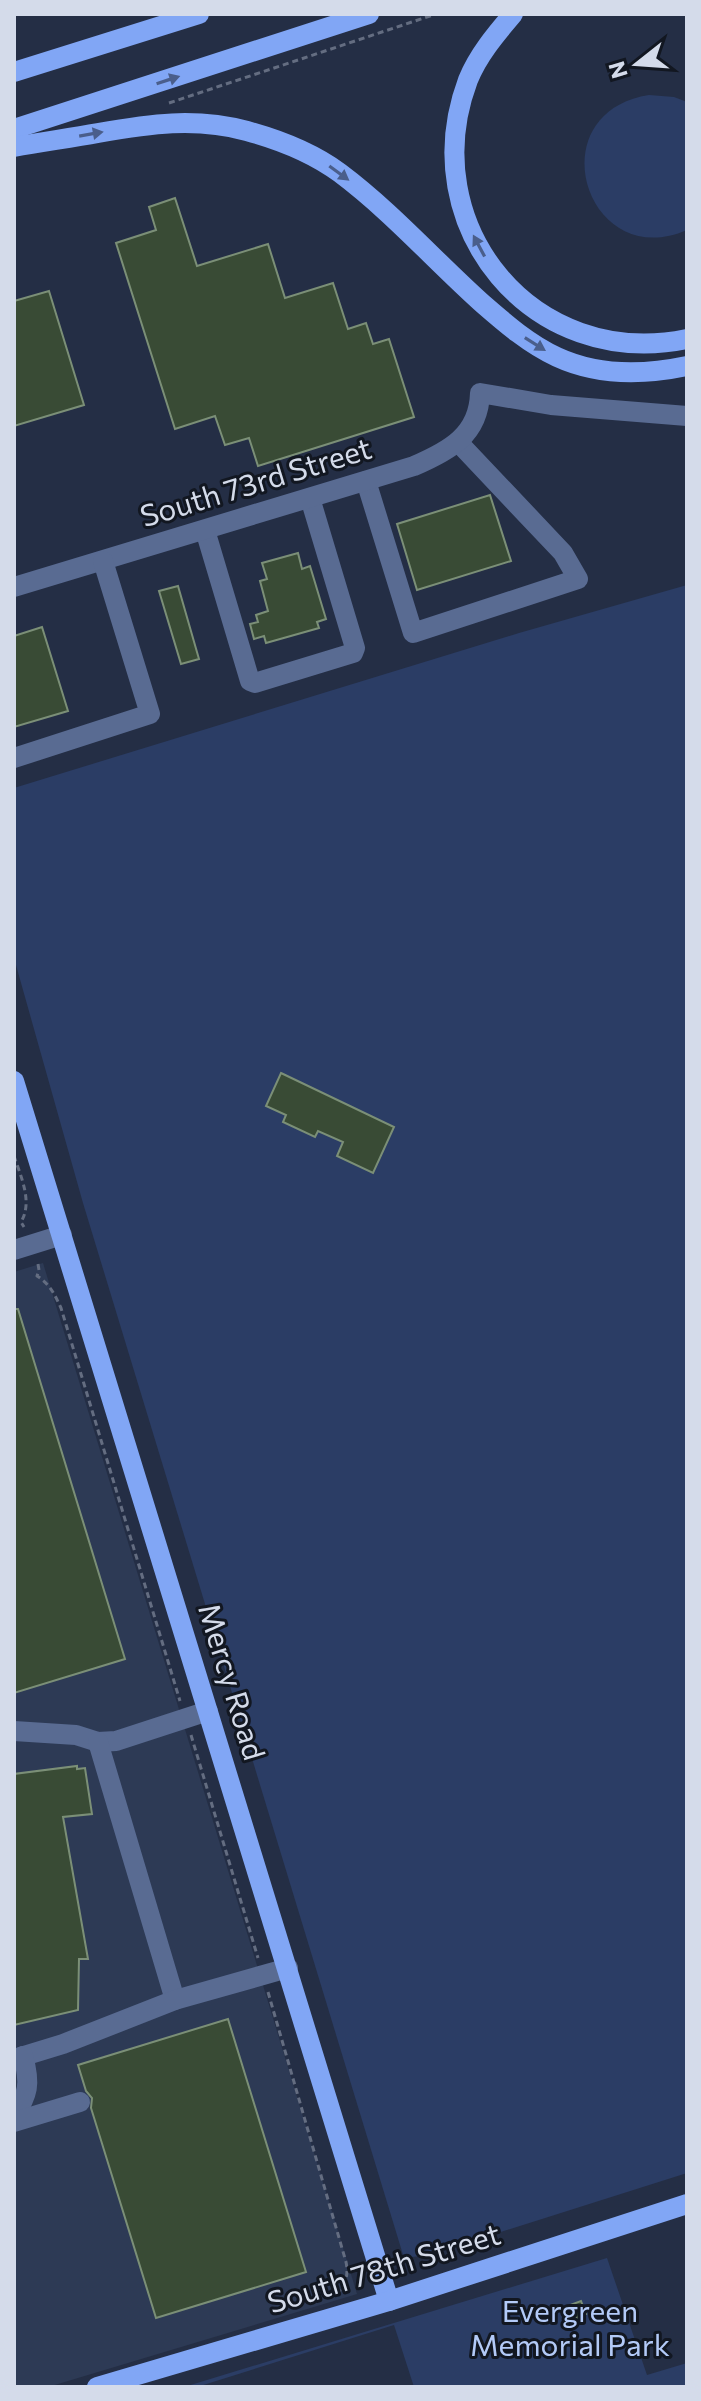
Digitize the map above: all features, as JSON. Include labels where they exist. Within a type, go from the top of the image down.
[{"type":"main road","points":[[14,72],[199,14]]},
{"type":"main road","points":[[14,129],[369,14]]},
{"type":"main road","points":[[513,14],[483,52],[469,77],[460,105],[453,156],[462,208],[486,260],[508,287],[528,304],[575,332],[635,345],[687,339]]},
{"type":"main road","points":[[14,147],[162,123],[212,124],[245,130],[314,156],[339,173],[376,202],[506,324],[558,357],[612,372],[663,371],[687,366]]},
{"type":"main road","name":"Mercy Road","points":[[14,1081],[389,2301]]},
{"type":"main road","name":"South 78th Street","points":[[97,2387],[389,2301],[687,2204]]},
{"type":"street","name":"South 73rd Street","points":[[14,587],[424,462],[458,442],[470,428],[478,412],[480,393],[551,405],[687,416]]},
{"type":"street","points":[[366,481],[413,633],[578,579],[563,553],[458,442]]},
{"type":"street","points":[[205,530],[250,681],[255,683],[353,653],[355,648],[310,498]]},
{"type":"street","points":[[14,758],[150,714],[103,561]]},
{"type":"street","points":[[23,1247],[62,1235]]},
{"type":"street","points":[[14,1731],[76,1735],[98,1742],[116,1741],[208,1711]]},
{"type":"street","points":[[98,1742],[175,2000]]},
{"type":"street","points":[[14,2120],[27,2094],[28,2076],[18,2058],[63,2044],[175,2000],[288,1968]]},
{"type":"street","points":[[14,2120],[80,2102]]},
{"type":"path","points":[[162,123],[162,105],[436,14]]},
{"type":"path","points":[[14,1156],[26,1197],[27,1213],[21,1222],[23,1247],[39,1270],[37,1276],[52,1289],[61,1308],[346,2262],[348,2273],[343,2288],[333,2298],[339,2315]]},
{"type":"shaded area","points":[[43,1263],[357,2294],[48,2387],[14,2387],[14,1272]]},
{"type":"green space","points":[[649,95],[674,97],[687,102],[687,230],[652,238],[623,230],[601,211],[588,186],[585,157],[593,130],[614,108]]},
{"type":"green space","points":[[687,585],[687,2173],[428,2255],[404,2258],[83,1203],[14,958],[14,788],[519,633]]},
{"type":"green space","name":"Evergreen Memorial Park","points":[[607,2258],[647,2375],[687,2363],[687,2387],[414,2387],[394,2325],[197,2387],[184,2387]]},
{"type":"building","points":[[175,198],[197,266],[268,244],[285,298],[333,283],[348,329],[366,323],[373,344],[389,339],[414,417],[258,466],[249,438],[225,445],[215,416],[175,429],[116,243],[156,230],[149,207]]},
{"type":"building","points":[[49,291],[84,405],[14,426],[14,301]]},
{"type":"building","points":[[490,495],[511,561],[417,590],[397,524]]},
{"type":"building","points":[[298,553],[302,569],[310,566],[326,619],[317,622],[319,628],[266,643],[264,636],[254,639],[250,624],[258,622],[256,615],[268,611],[260,581],[267,579],[262,563]]},
{"type":"building","points":[[178,586],[199,659],[181,664],[159,591]]},
{"type":"building","points":[[42,627],[68,711],[14,727],[14,636]]},
{"type":"building","points":[[281,1073],[394,1127],[373,1173],[337,1156],[343,1142],[318,1131],[315,1137],[283,1122],[286,1115],[266,1106]]},
{"type":"building","points":[[14,1309],[18,1309],[125,1659],[14,1693]]},
{"type":"building","points":[[77,1766],[77,1769],[85,1768],[92,1814],[63,1817],[88,1959],[79,1959],[78,2010],[14,2025],[14,1774]]},
{"type":"building","points":[[228,2019],[306,2272],[156,2318],[91,2108],[92,2098],[86,2091],[78,2065]]},
{"type":"building","points":[[581,2301],[586,2314],[567,2322],[562,2308]]}]
